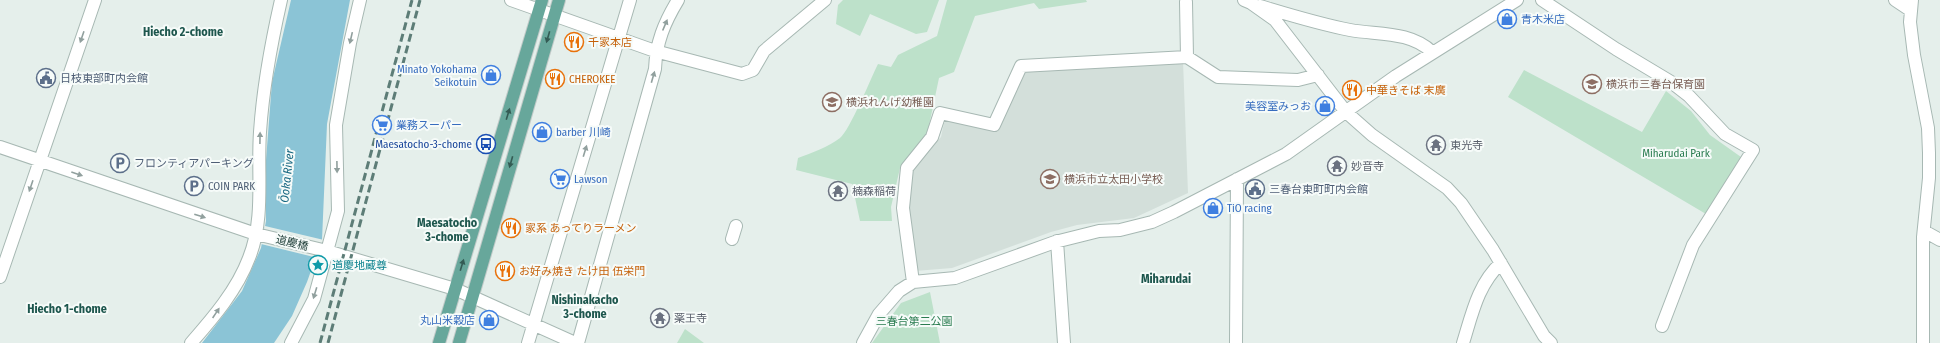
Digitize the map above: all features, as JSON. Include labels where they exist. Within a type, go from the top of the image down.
[{"type":"main road","points":[[459,343],[473,298],[501,194],[559,0]]},
{"type":"main road","points":[[439,343],[541,5]]},
{"type":"street","points":[[0,277],[95,0]]},
{"type":"street","points":[[191,343],[212,319],[234,287],[259,234],[260,133],[263,97],[267,65],[281,0]]},
{"type":"street","points":[[291,343],[314,299],[325,250],[338,211],[336,125],[350,43],[360,0]]},
{"type":"street","points":[[511,0],[541,5],[554,15],[656,51],[742,74],[753,70],[768,47],[826,0]]},
{"type":"street","points":[[528,343],[630,0]]},
{"type":"street","points":[[576,343],[655,69],[656,51],[669,14],[678,0]]},
{"type":"street","points":[[863,343],[879,314],[899,292],[913,282],[954,278],[1057,241],[1099,231],[1120,230],[1152,222],[1286,154],[1432,52],[1517,0]]},
{"type":"street","points":[[1542,0],[1616,49],[1671,82],[1690,96],[1725,134],[1753,150],[1693,245],[1662,326]]},
{"type":"street","points":[[1895,0],[1911,5],[1914,55],[1928,128],[1930,153],[1924,231],[1923,343]]},
{"type":"street","points":[[1248,1],[1299,18],[1351,30],[1399,36],[1422,43],[1432,52]]},
{"type":"street","points":[[1248,1],[1275,20],[1346,112],[1372,135],[1447,188],[1461,203],[1501,263],[1544,336],[1551,343]]},
{"type":"street","points":[[1186,2],[1187,57]]},
{"type":"street","points":[[913,282],[903,208],[907,168],[932,137],[940,113],[994,125],[1021,66],[1187,57],[1218,77],[1298,80],[1318,75]]},
{"type":"street","name":"道慶橋","points":[[0,147],[259,234],[325,250],[455,289],[576,343]]},
{"type":"street","points":[[1236,343],[1237,179]]},
{"type":"street","points":[[732,239],[736,226]]},
{"type":"street","points":[[1924,231],[1940,240]]},
{"type":"street","points":[[1057,241],[1064,343]]},
{"type":"street","points":[[1463,343],[1473,308],[1482,287],[1501,263]]},
{"type":"shaded area","name":"横浜市立太田小学校","points":[[1183,61],[1188,193],[1134,218],[1077,225],[1051,232],[952,268],[915,271],[907,203],[914,165],[941,137],[944,123],[949,120],[997,132],[1007,106],[1025,70]]},
{"type":"green space","points":[[843,0],[939,0],[927,32],[916,34],[870,14],[860,36],[836,24],[838,5]]},
{"type":"green space","points":[[947,0],[1086,0],[1087,2],[1039,9],[1034,3],[975,16],[954,72],[939,78],[927,135],[900,168],[891,207],[892,221],[860,221],[852,184],[796,170],[798,158],[814,152],[840,138],[855,115],[878,64],[891,67],[898,55],[937,36]]},
{"type":"green space","name":"Miharudai Park","points":[[1524,70],[1642,132],[1666,91],[1691,111],[1710,135],[1741,157],[1706,214],[1508,97]]},
{"type":"green space","name":"三春台第二公園","points":[[930,292],[940,343],[872,343],[901,303]]},
{"type":"green space","points":[[685,329],[704,343],[677,343]]},
{"type":"water","name":"Ōoka River","points":[[291,0],[350,0],[327,124],[322,240],[307,282],[292,316],[274,343],[202,343],[242,291],[261,248],[266,221],[265,173],[272,82]]},
{"type":"pier","points":[[265,226],[324,240],[318,258],[261,244]]},
{"type":"railway","points":[[320,343],[412,0]]},
{"type":"railway","points":[[328,343],[420,0]]},
{"type":"place","name":"青木米店","points":[[1507,19]]},
{"type":"place","name":"千家本店","points":[[574,42]]},
{"type":"place","name":"Minato Yokohama Seikotuin","points":[[491,75]]},
{"type":"place","name":"日枝東部町内会館","points":[[46,78]]},
{"type":"place","name":"CHEROKEE","points":[[555,79]]},
{"type":"place","name":"横浜市三春台保育園","points":[[1592,84]]},
{"type":"place","name":"中華きそば 末廣","points":[[1352,90]]},
{"type":"place","name":"横浜れんげ幼稚園","points":[[832,102]]},
{"type":"place","name":"美容室みっお","points":[[1325,106]]},
{"type":"place","name":"業務スーパー","points":[[382,125]]},
{"type":"place","name":"barber 川崎","points":[[542,132]]},
{"type":"place","name":"Maesatocho-3-chome","points":[[486,144]]},
{"type":"place","name":"東光寺","points":[[1436,145]]},
{"type":"place","name":"フロンティアパーキング","points":[[120,163]]},
{"type":"place","name":"妙音寺","points":[[1337,166]]},
{"type":"place","name":"Lawson","points":[[560,179]]},
{"type":"place","name":"横浜市立太田小学校","points":[[1050,179]]},
{"type":"place","name":"COIN PARK","points":[[194,186]]},
{"type":"place","name":"三春台東町町内会館","points":[[1255,189]]},
{"type":"place","name":"楠森稲荷","points":[[838,191]]},
{"type":"place","name":"TiO racing","points":[[1213,208]]},
{"type":"place","name":"家系 あってりラーメン","points":[[511,228]]},
{"type":"place","name":"道慶地蔵尊","points":[[318,265]]},
{"type":"place","name":"お好み焼き たけ田 伍栄門","points":[[505,271]]},
{"type":"place","name":"薬王寺","points":[[660,318]]},
{"type":"place","name":"丸山米穀店","points":[[489,320]]},
{"type":"district","name":"Hiecho 2-chome","points":[[183,32]]},
{"type":"district","name":"Maesatocho 3-chome","points":[[447,230]]},
{"type":"district","name":"Miharudai","points":[[1166,279]]},
{"type":"district","name":"Nishinakacho 3-chome","points":[[585,307]]},
{"type":"district","name":"Hiecho 1-chome","points":[[67,309]]}]
